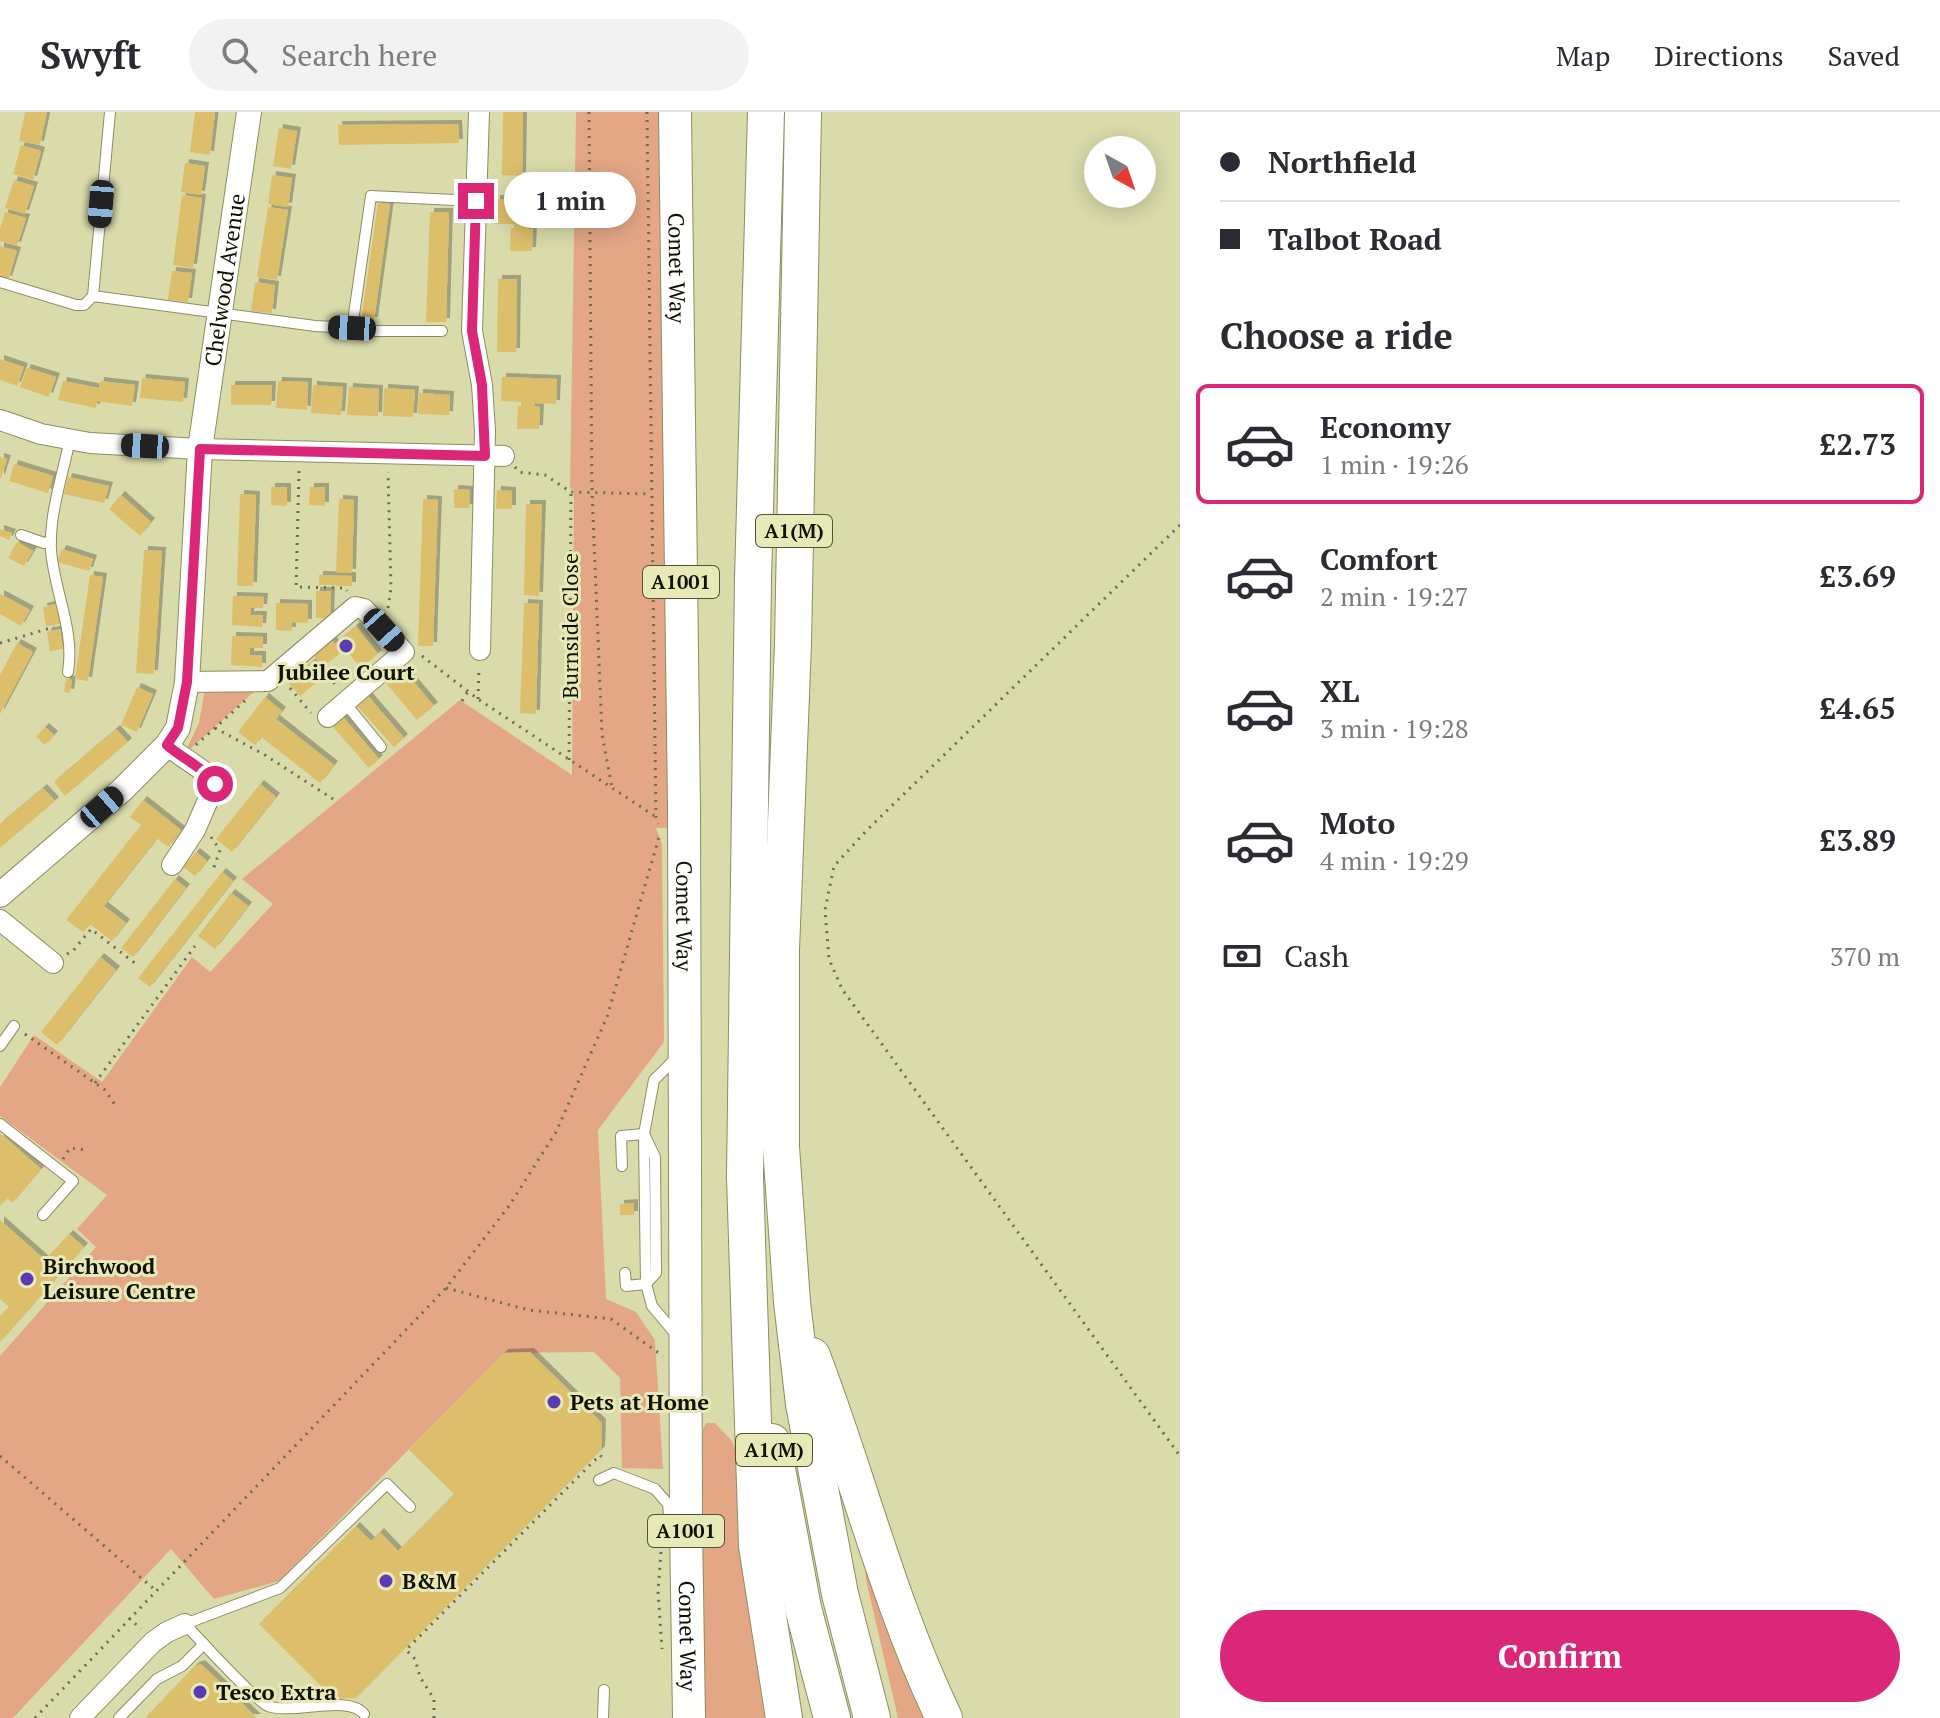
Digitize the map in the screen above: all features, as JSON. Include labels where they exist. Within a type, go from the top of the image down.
[{"type":"highway","name":"A1(M)","points":[[766,112],[753,579],[745,1178],[757,1546],[784,1718]]},
{"type":"highway","name":"A1(M)","points":[[803,112],[793,644],[784,837],[781,1147],[792,1302],[804,1404],[840,1594],[872,1718]]},
{"type":"highway","name":"A1(M)","points":[[745,1178],[767,1412],[783,1512],[803,1608],[832,1718]]},
{"type":"highway","name":"A1(M)","points":[[792,1302],[841,1432],[876,1551],[924,1678],[944,1718]]},
{"type":"main road","name":"Comet Way","points":[[675,112],[684,807],[684,1051],[676,1352],[689,1718]]},
{"type":"street","name":"Chelwood Avenue","points":[[175,751],[187,682],[200,449],[249,112]]},
{"type":"street","points":[[479,112],[472,331],[494,456],[480,650]]},
{"type":"street","points":[[0,420],[41,434],[90,443],[200,449],[494,456]]},
{"type":"street","points":[[187,682],[272,677],[355,607],[364,609],[404,652],[328,717]]},
{"type":"street","points":[[0,895],[122,790],[175,751],[212,776],[215,784],[200,820],[172,865]]},
{"type":"street","points":[[0,920],[53,963]]},
{"type":"street","points":[[80,1718],[153,1642],[185,1624]]},
{"type":"lane","points":[[0,282],[76,305],[84,305],[93,296],[110,112]]},
{"type":"lane","points":[[352,328],[371,196],[476,201]]},
{"type":"lane","points":[[93,296],[372,331],[442,331]]},
{"type":"lane","points":[[68,672],[71,651],[51,532],[70,439]]},
{"type":"lane","points":[[21,535],[44,543],[51,542]]},
{"type":"lane","points":[[347,701],[381,747]]},
{"type":"lane","points":[[0,1046],[14,1026]]},
{"type":"lane","points":[[676,1352],[669,1329],[652,1306],[646,1284],[644,1134],[654,1080],[684,1051]]},
{"type":"lane","points":[[0,1124],[73,1181],[43,1215]]},
{"type":"lane","points":[[622,1166],[621,1136],[644,1134]]},
{"type":"lane","points":[[625,1273],[626,1286],[646,1284]]},
{"type":"lane","points":[[599,1480],[614,1473],[646,1484],[668,1504],[672,1550]]},
{"type":"lane","points":[[364,1714],[353,1706],[280,1708],[264,1705],[185,1624],[280,1588],[387,1484],[410,1507]]},
{"type":"lane","points":[[675,1581],[689,1718]]},
{"type":"lane","points":[[119,1718],[157,1679],[182,1666],[204,1644]]},
{"type":"lane","points":[[603,1718],[604,1690]]},
{"type":"path","points":[[589,112],[592,492],[602,734],[612,788]]},
{"type":"path","points":[[647,112],[656,817],[664,837]]},
{"type":"path","points":[[299,451],[296,587],[345,588],[355,607]]},
{"type":"path","points":[[384,630],[391,588],[388,452]]},
{"type":"path","points":[[494,456],[519,472],[545,475],[571,492],[651,494]]},
{"type":"path","name":"Burnside Close","points":[[569,760],[571,492]]},
{"type":"path","points":[[1180,525],[834,866],[825,910],[829,959],[842,989],[1180,1456]]},
{"type":"path","points":[[0,643],[66,624]]},
{"type":"path","points":[[305,649],[347,701]]},
{"type":"path","points":[[478,699],[480,650]]},
{"type":"path","points":[[404,652],[417,652],[478,699],[656,817]]},
{"type":"path","points":[[175,751],[215,728],[272,677],[314,716],[328,717]]},
{"type":"path","points":[[462,701],[468,691]]},
{"type":"path","points":[[215,728],[265,755],[333,799]]},
{"type":"path","points":[[200,820],[220,850],[213,870]]},
{"type":"path","points":[[35,1718],[446,1288],[509,1206],[556,1132],[607,1017],[661,829]]},
{"type":"path","points":[[53,963],[73,951],[91,929],[136,964]]},
{"type":"path","points":[[95,1083],[195,946]]},
{"type":"path","points":[[14,1026],[105,1090],[117,1108]]},
{"type":"path","points":[[56,1168],[70,1148],[86,1150]]},
{"type":"path","points":[[446,1288],[529,1310],[611,1319],[676,1352]]},
{"type":"path","points":[[0,1456],[155,1590]]},
{"type":"path","points":[[434,1718],[434,1699],[420,1677],[415,1659],[406,1650],[577,1480]]},
{"type":"path","points":[[129,1618],[147,1636]]},
{"type":"shaded area","points":[[576,112],[666,112],[671,828],[656,828],[662,844],[664,1042],[598,1130],[606,1299],[636,1312],[655,1340],[663,1469],[622,1468],[620,1378],[594,1352],[504,1353],[279,1581],[214,1599],[171,1549],[13,1718],[0,1718],[0,1356],[96,1247],[77,1229],[107,1195],[0,1116],[0,1087],[34,1035],[102,1082],[192,957],[210,972],[273,904],[242,879],[460,700],[572,775],[574,490],[570,488]]},
{"type":"shaded area","points":[[205,689],[256,690],[189,750],[199,723]]},
{"type":"shaded area","points":[[706,1423],[715,1423],[731,1440],[737,1452],[772,1718],[704,1718],[701,1434]]},
{"type":"shaded area","points":[[864,1552],[930,1718],[898,1718],[866,1580]]},
{"type":"building","points":[[25,112],[47,112],[40,145],[19,141]]},
{"type":"building","points":[[195,112],[215,112],[210,155],[190,152]]},
{"type":"building","points":[[503,112],[523,112],[522,176],[502,175]]},
{"type":"building","points":[[458,124],[459,143],[339,145],[338,125]]},
{"type":"building","points":[[279,128],[297,131],[291,169],[273,166]]},
{"type":"building","points":[[21,145],[41,151],[33,180],[13,174]]},
{"type":"building","points":[[185,163],[205,166],[201,195],[181,192]]},
{"type":"building","points":[[272,175],[292,178],[288,207],[268,204]]},
{"type":"building","points":[[14,180],[34,186],[25,214],[5,208]]},
{"type":"building","points":[[182,195],[202,198],[193,268],[173,265]]},
{"type":"building","points":[[496,199],[550,201],[550,226],[529,225],[529,229],[533,229],[532,251],[510,251],[514,224],[495,224]]},
{"type":"building","points":[[378,203],[390,204],[374,321],[361,320]]},
{"type":"building","points":[[268,207],[288,210],[277,280],[257,277]]},
{"type":"building","points":[[5,212],[26,218],[17,246],[0,241]]},
{"type":"building","points":[[430,212],[449,212],[446,322],[426,322]]},
{"type":"building","points":[[0,246],[17,251],[8,280],[0,277]]},
{"type":"building","points":[[172,271],[192,273],[188,302],[168,300]]},
{"type":"building","points":[[498,279],[517,279],[516,352],[497,352]]},
{"type":"building","points":[[255,282],[275,285],[272,313],[251,311]]},
{"type":"building","points":[[0,359],[24,367],[17,386],[0,380]]},
{"type":"building","points":[[27,368],[56,377],[49,397],[20,387]]},
{"type":"building","points":[[502,377],[557,379],[556,404],[535,403],[540,407],[539,429],[517,429],[521,402],[501,401]]},
{"type":"building","points":[[142,378],[185,382],[183,402],[140,398]]},
{"type":"building","points":[[63,381],[99,388],[100,381],[135,385],[132,406],[97,401],[96,408],[58,400]]},
{"type":"building","points":[[278,381],[308,382],[307,410],[276,408]]},
{"type":"building","points":[[231,385],[272,385],[271,405],[231,405]]},
{"type":"building","points":[[313,385],[343,387],[341,415],[311,413]]},
{"type":"building","points":[[349,387],[379,389],[378,416],[347,415]]},
{"type":"building","points":[[384,388],[415,390],[413,417],[383,416]]},
{"type":"building","points":[[419,393],[450,395],[449,415],[418,414]]},
{"type":"building","points":[[0,457],[7,459],[1,478],[0,478]]},
{"type":"building","points":[[14,464],[53,476],[48,493],[9,481]]},
{"type":"building","points":[[68,477],[109,486],[104,503],[64,494]]},
{"type":"building","points":[[271,487],[287,487],[287,506],[271,505]]},
{"type":"building","points":[[310,487],[325,487],[325,506],[309,505]]},
{"type":"building","points":[[454,489],[470,490],[469,508],[454,508]]},
{"type":"building","points":[[497,490],[512,491],[512,509],[496,509]]},
{"type":"building","points":[[240,494],[256,495],[253,586],[237,586]]},
{"type":"building","points":[[121,495],[151,522],[140,536],[109,509]]},
{"type":"building","points":[[339,499],[354,500],[352,573],[336,572]]},
{"type":"building","points":[[423,499],[438,500],[433,646],[418,646]]},
{"type":"building","points":[[526,504],[542,504],[539,596],[524,595]]},
{"type":"building","points":[[0,529],[12,533],[9,540],[0,536]]},
{"type":"building","points":[[17,542],[33,551],[24,566],[8,558]]},
{"type":"building","points":[[62,549],[93,559],[89,571],[57,562]]},
{"type":"building","points":[[144,550],[162,551],[154,674],[136,673]]},
{"type":"building","points":[[90,575],[103,577],[88,681],[75,679]]},
{"type":"building","points":[[319,575],[352,576],[352,586],[319,585]]},
{"type":"building","points":[[316,591],[331,591],[330,618],[316,618]]},
{"type":"building","points":[[0,594],[30,610],[21,626],[0,614]]},
{"type":"building","points":[[233,596],[264,597],[263,608],[251,608],[250,615],[263,615],[262,627],[232,625]]},
{"type":"building","points":[[276,603],[308,604],[308,623],[292,622],[292,631],[276,630]]},
{"type":"building","points":[[524,603],[539,604],[536,714],[520,713]]},
{"type":"building","points":[[56,604],[60,624],[46,626],[43,607]]},
{"type":"building","name":"Jubilee Court","points":[[356,626],[378,654],[361,668],[345,649],[323,667],[312,653],[330,638],[335,644]]},
{"type":"building","points":[[60,629],[63,649],[50,651],[47,632]]},
{"type":"building","points":[[232,636],[263,637],[263,648],[250,648],[250,655],[262,655],[262,667],[231,665]]},
{"type":"building","points":[[17,643],[33,652],[0,714],[0,675]]},
{"type":"building","points":[[312,662],[324,676],[300,696],[288,682]]},
{"type":"building","points":[[403,669],[434,706],[417,720],[386,683]]},
{"type":"building","points":[[66,679],[72,680],[70,693],[64,692]]},
{"type":"building","points":[[137,687],[153,694],[137,732],[121,725]]},
{"type":"building","points":[[368,696],[404,738],[394,747],[357,706]]},
{"type":"building","points":[[265,697],[282,711],[276,719],[334,765],[320,783],[261,737],[255,745],[238,732]]},
{"type":"building","points":[[343,717],[379,759],[369,768],[332,726]]},
{"type":"building","points":[[45,727],[54,735],[45,745],[36,737]]},
{"type":"building","points":[[116,729],[128,742],[65,796],[54,782]]},
{"type":"building","points":[[260,784],[276,797],[232,852],[216,839]]},
{"type":"building","points":[[43,788],[55,801],[0,848],[0,824]]},
{"type":"building","points":[[143,800],[181,830],[168,847],[157,838],[104,906],[126,923],[112,941],[90,924],[83,932],[66,920],[141,825],[130,817]]},
{"type":"building","points":[[196,852],[207,861],[195,876],[183,867]]},
{"type":"building","points":[[222,872],[233,881],[150,987],[138,978]]},
{"type":"building","points":[[175,879],[186,888],[133,957],[121,948]]},
{"type":"building","points":[[231,893],[248,906],[215,949],[198,936]]},
{"type":"building","points":[[100,957],[116,970],[57,1045],[41,1032]]},
{"type":"building","name":"Birchwood Leisure Centre","points":[[0,1133],[41,1169],[12,1203],[7,1198],[0,1206]]},
{"type":"building","points":[[634,1203],[634,1215],[620,1215],[620,1204]]},
{"type":"building","name":"Birchwood Leisure Centre","points":[[0,1220],[45,1260],[69,1234],[84,1247],[0,1342],[0,1316],[9,1307],[0,1299]]},
{"type":"building","points":[[530,1352],[602,1423],[601,1450],[356,1698],[334,1699],[259,1624],[356,1526],[371,1541],[380,1532],[398,1551],[454,1494],[409,1450],[504,1353]]},
{"type":"building","name":"Tesco Extra","points":[[201,1664],[257,1718],[145,1718],[195,1666]]},
{"type":"place","name":"Jubilee Court","points":[[346,646]]},
{"type":"place","name":"Birchwood Leisure Centre","points":[[27,1279]]},
{"type":"place","name":"Pets at Home","points":[[554,1402]]},
{"type":"place","name":"B&M","points":[[386,1581]]},
{"type":"place","name":"Tesco Extra","points":[[200,1692]]},
{"type":"route","points":[[215,784],[212,776],[167,745],[178,728],[185,704],[200,449],[485,456],[482,385],[472,331],[476,201]]}]
